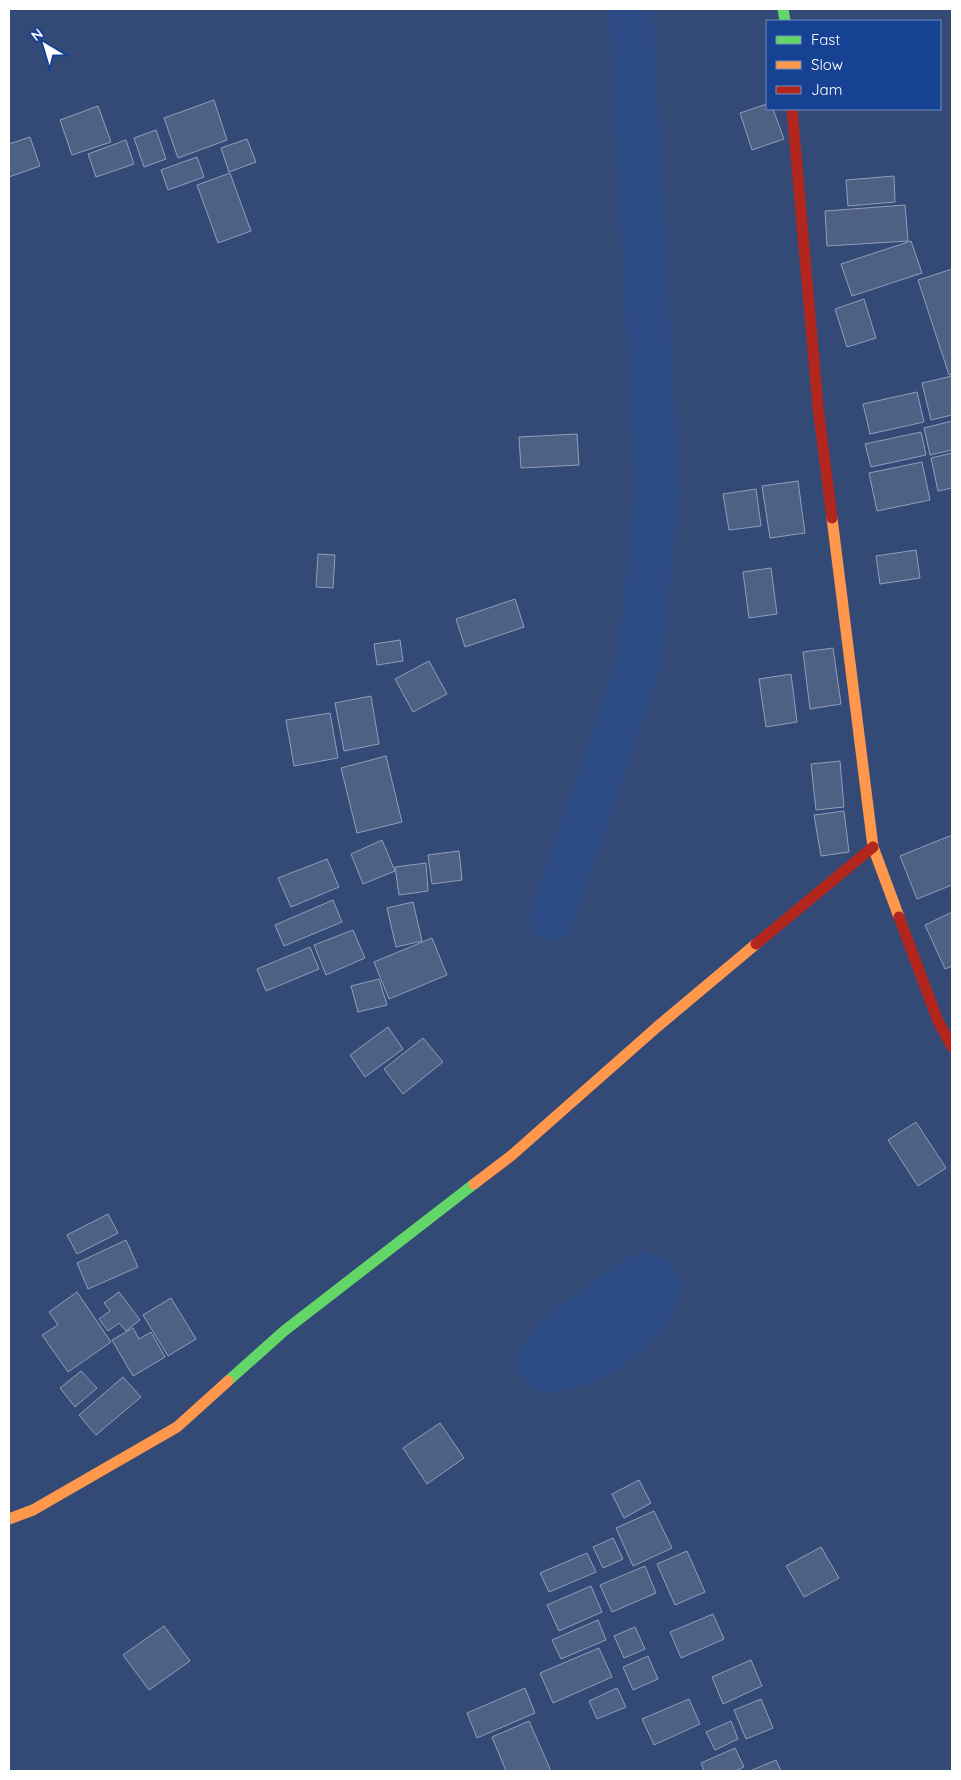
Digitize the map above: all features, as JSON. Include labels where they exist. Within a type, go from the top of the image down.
[{"type":"street","points":[[792,110],[818,407],[873,847],[938,1021],[952,1047]]},
{"type":"street","points":[[9,1519],[33,1510],[177,1427],[284,1331],[512,1155],[657,1026],[873,847]]},
{"type":"water","points":[[643,1251],[668,1261],[681,1281],[677,1303],[665,1325],[646,1348],[618,1370],[586,1385],[555,1393],[535,1390],[518,1373],[519,1349],[545,1317],[619,1262]]},
{"type":"building","points":[[214,100],[227,140],[178,158],[164,118]]},
{"type":"building","points":[[766,104],[766,110],[773,110],[784,139],[752,150],[740,113]]},
{"type":"building","points":[[98,106],[111,142],[72,155],[60,120]]},
{"type":"building","points":[[156,130],[166,159],[144,167],[134,138]]},
{"type":"building","points":[[30,137],[40,166],[9,177],[9,144]]},
{"type":"building","points":[[247,139],[256,162],[229,172],[221,148]]},
{"type":"building","points":[[126,140],[134,164],[96,177],[88,154]]},
{"type":"building","points":[[197,157],[204,177],[168,190],[161,170]]},
{"type":"building","points":[[230,173],[251,231],[218,243],[197,185]]},
{"type":"building","points":[[894,176],[895,202],[848,206],[846,180]]},
{"type":"building","points":[[905,205],[908,241],[827,246],[825,211]]},
{"type":"building","points":[[911,241],[922,273],[852,296],[841,264]]},
{"type":"building","points":[[952,269],[952,374],[949,375],[918,280]]},
{"type":"building","points":[[864,299],[876,338],[847,347],[835,309]]},
{"type":"building","points":[[952,376],[952,415],[931,420],[922,383]]},
{"type":"building","points":[[917,392],[924,422],[870,434],[863,404]]},
{"type":"building","points":[[952,421],[952,450],[930,455],[924,428]]},
{"type":"building","points":[[921,432],[926,455],[871,467],[865,444]]},
{"type":"building","points":[[577,434],[579,465],[521,468],[519,437]]},
{"type":"building","points":[[952,453],[952,488],[938,491],[931,458]]},
{"type":"building","points":[[922,462],[930,500],[877,511],[869,473]]},
{"type":"building","points":[[798,481],[805,533],[770,538],[762,486]]},
{"type":"building","points":[[756,489],[761,526],[729,530],[723,494]]},
{"type":"building","points":[[916,550],[920,578],[880,584],[876,556]]},
{"type":"building","points":[[318,554],[335,555],[333,588],[316,587]]},
{"type":"building","points":[[771,568],[777,614],[749,618],[743,572]]},
{"type":"building","points":[[515,599],[524,627],[465,647],[456,619]]},
{"type":"building","points":[[400,640],[403,661],[377,665],[374,644]]},
{"type":"building","points":[[833,648],[841,704],[810,709],[803,652]]},
{"type":"building","points":[[429,661],[447,694],[413,712],[395,679]]},
{"type":"building","points":[[791,674],[797,722],[766,727],[759,679]]},
{"type":"building","points":[[371,696],[379,744],[344,751],[335,703]]},
{"type":"building","points":[[330,713],[338,758],[294,766],[286,720]]},
{"type":"building","points":[[386,756],[402,822],[357,833],[341,768]]},
{"type":"building","points":[[840,761],[844,807],[816,810],[811,764]]},
{"type":"building","points":[[844,811],[849,852],[821,856],[814,815]]},
{"type":"building","points":[[952,835],[952,885],[917,899],[900,856]]},
{"type":"building","points":[[382,840],[395,871],[363,884],[351,854]]},
{"type":"building","points":[[459,851],[462,880],[432,884],[428,855]]},
{"type":"building","points":[[327,859],[339,887],[291,907],[278,878]]},
{"type":"building","points":[[426,863],[428,891],[399,895],[395,867]]},
{"type":"building","points":[[333,900],[342,922],[284,946],[275,925]]},
{"type":"building","points":[[413,902],[422,941],[396,947],[387,908]]},
{"type":"building","points":[[952,912],[952,966],[945,969],[925,925]]},
{"type":"building","points":[[353,930],[365,958],[326,975],[314,945]]},
{"type":"building","points":[[432,938],[447,975],[389,999],[374,962]]},
{"type":"building","points":[[310,947],[319,969],[266,991],[257,969]]},
{"type":"building","points":[[379,979],[387,1005],[358,1012],[351,986]]},
{"type":"building","points":[[388,1027],[403,1049],[365,1077],[350,1055]]},
{"type":"building","points":[[423,1038],[443,1062],[403,1094],[384,1069]]},
{"type":"building","points":[[916,1122],[946,1168],[918,1186],[888,1140]]},
{"type":"building","points":[[108,1214],[118,1233],[77,1254],[67,1235]]},
{"type":"building","points":[[126,1240],[138,1267],[88,1289],[77,1263]]},
{"type":"building","points":[[77,1292],[111,1342],[68,1372],[42,1335],[58,1325],[49,1312]]},
{"type":"building","points":[[119,1292],[140,1320],[126,1331],[119,1323],[108,1331],[99,1319],[110,1311],[104,1303]]},
{"type":"building","points":[[171,1298],[196,1339],[168,1356],[143,1315]]},
{"type":"building","points":[[133,1328],[139,1339],[151,1332],[165,1357],[133,1376],[112,1340]]},
{"type":"building","points":[[81,1371],[97,1388],[75,1407],[60,1388]]},
{"type":"building","points":[[123,1377],[141,1397],[96,1435],[79,1415]]},
{"type":"building","points":[[440,1423],[464,1458],[427,1484],[403,1448]]},
{"type":"building","points":[[639,1480],[651,1503],[624,1518],[612,1494]]},
{"type":"building","points":[[654,1511],[672,1548],[633,1566],[616,1528]]},
{"type":"building","points":[[613,1538],[623,1559],[603,1568],[593,1547]]},
{"type":"building","points":[[821,1547],[839,1578],[804,1597],[786,1566]]},
{"type":"building","points":[[687,1551],[705,1592],[675,1605],[657,1564]]},
{"type":"building","points":[[587,1553],[596,1572],[549,1592],[540,1573]]},
{"type":"building","points":[[645,1566],[656,1593],[612,1612],[600,1585]]},
{"type":"building","points":[[591,1586],[602,1612],[559,1631],[547,1605]]},
{"type":"building","points":[[713,1614],[724,1639],[681,1658],[670,1632]]},
{"type":"building","points":[[598,1620],[606,1640],[561,1659],[552,1640]]},
{"type":"building","points":[[164,1626],[190,1661],[149,1690],[123,1655]]},
{"type":"building","points":[[635,1627],[645,1649],[624,1658],[614,1636]]},
{"type":"building","points":[[599,1648],[612,1677],[553,1703],[540,1673]]},
{"type":"building","points":[[648,1656],[658,1679],[633,1690],[623,1667]]},
{"type":"building","points":[[751,1660],[762,1686],[723,1704],[712,1677]]},
{"type":"building","points":[[525,1688],[535,1713],[477,1738],[467,1713]]},
{"type":"building","points":[[617,1688],[626,1707],[597,1719],[589,1701]]},
{"type":"building","points":[[689,1699],[700,1724],[654,1745],[642,1719]]},
{"type":"building","points":[[761,1699],[773,1728],[746,1739],[734,1710]]},
{"type":"building","points":[[529,1721],[551,1771],[506,1771],[492,1737]]},
{"type":"building","points":[[731,1721],[738,1739],[715,1750],[706,1732]]},
{"type":"building","points":[[735,1748],[744,1767],[735,1771],[704,1771],[701,1763]]},
{"type":"building","points":[[776,1760],[781,1771],[750,1771]]},
{"type":"waterway","points":[[552,918],[639,663],[657,493],[631,9]]},
{"type":"traffic: fast","points":[[783,9],[785,20]]},
{"type":"traffic: fast","points":[[228,1381],[284,1331],[474,1184]]},
{"type":"traffic: slow","points":[[832,518],[873,847],[899,917]]},
{"type":"traffic: slow","points":[[474,1184],[512,1155],[657,1027],[756,944]]},
{"type":"traffic: slow","points":[[9,1519],[33,1510],[177,1427],[228,1381]]},
{"type":"traffic: jam","points":[[792,110],[818,407],[832,518]]},
{"type":"traffic: jam","points":[[756,944],[873,847]]},
{"type":"traffic: jam","points":[[899,917],[938,1021],[952,1047]]}]
